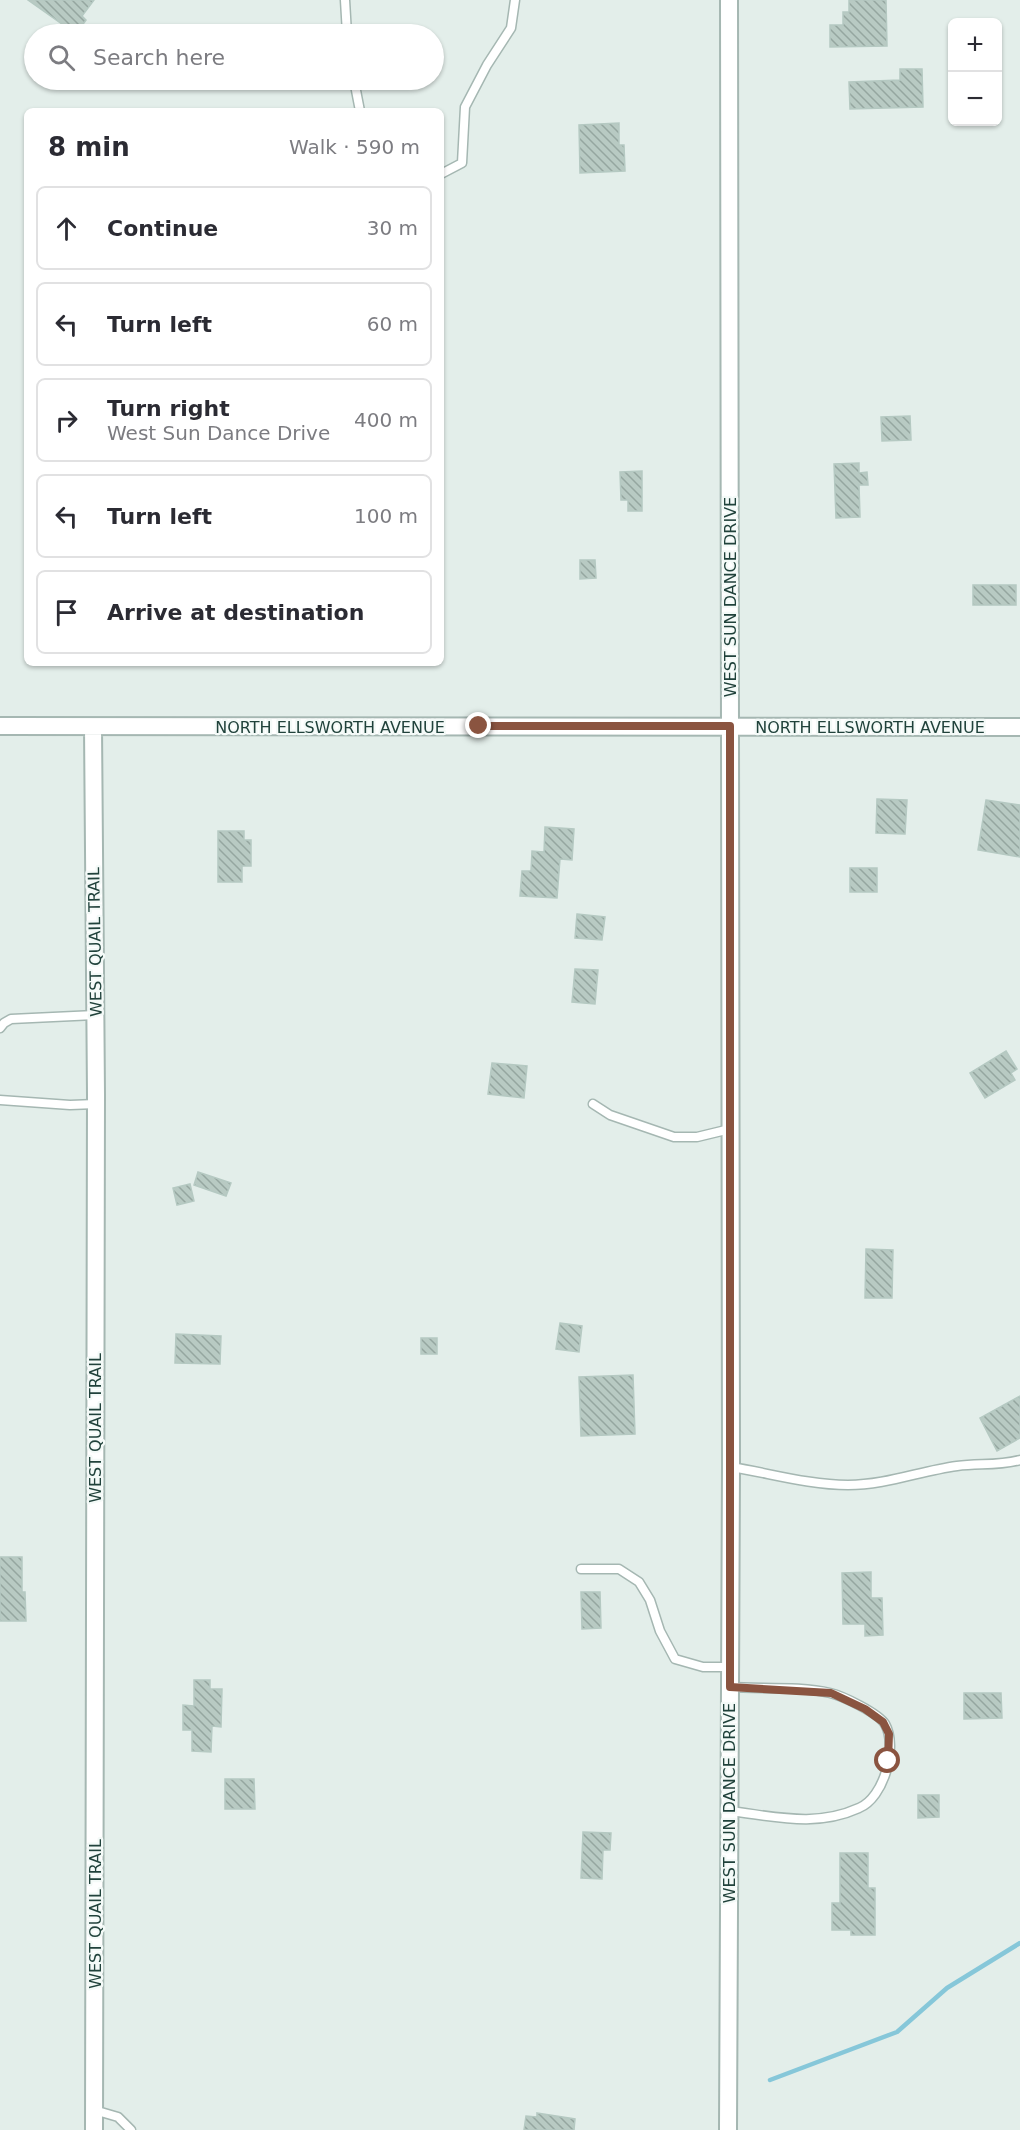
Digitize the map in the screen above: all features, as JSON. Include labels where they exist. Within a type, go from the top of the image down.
[{"type":"street","name":"WEST SUN DANCE DRIVE","points":[[728,2130],[731,1467],[729,0]]},
{"type":"street","name":"NORTH ELLSWORTH AVENUE","points":[[0,726],[1020,727]]},
{"type":"street","name":"WEST QUAIL TRAIL","points":[[93,727],[96,1104],[94,2130]]},
{"type":"lane","points":[[345,0],[346,24]]},
{"type":"lane","points":[[444,172],[462,163],[465,107],[487,64],[511,28],[515,0]]},
{"type":"lane","points":[[357,90],[360,108]]},
{"type":"lane","points":[[0,1028],[11,1019],[95,1015]]},
{"type":"lane","points":[[0,1100],[70,1105],[96,1104]]},
{"type":"lane","points":[[593,1104],[610,1115],[674,1137],[697,1137],[730,1129]]},
{"type":"lane","points":[[731,1467],[810,1481],[849,1485],[896,1480],[957,1466],[1001,1465],[1020,1460]]},
{"type":"lane","points":[[581,1569],[619,1569],[639,1582],[650,1600],[660,1630],[675,1659],[703,1667],[730,1667]]},
{"type":"lane","points":[[729,1811],[786,1820],[819,1820],[861,1808],[878,1792],[888,1761],[889,1734],[883,1722],[865,1709],[831,1693],[730,1687]]},
{"type":"lane","points":[[94,2110],[117,2117],[131,2130]]},
{"type":"building","points":[[28,0],[94,0],[82,16],[86,20],[83,24],[62,24]]},
{"type":"building","points":[[849,0],[886,0],[887,46],[830,47],[830,25],[843,25],[843,12],[849,12]]},
{"type":"building","points":[[900,69],[922,69],[923,107],[850,109],[849,82],[900,80]]},
{"type":"building","points":[[619,123],[619,145],[624,145],[625,171],[580,173],[579,125]]},
{"type":"building","points":[[910,416],[911,440],[882,441],[881,417]]},
{"type":"building","points":[[859,463],[859,473],[867,472],[868,485],[859,485],[860,517],[836,518],[834,464]]},
{"type":"building","points":[[642,471],[642,511],[628,511],[628,500],[621,500],[620,472]]},
{"type":"building","points":[[580,560],[595,560],[596,578],[580,579]]},
{"type":"building","points":[[973,585],[1016,585],[1016,605],[973,605]]},
{"type":"building","points":[[877,799],[907,800],[905,834],[876,833]]},
{"type":"building","points":[[986,800],[1020,805],[1020,857],[978,850]]},
{"type":"building","points":[[545,827],[574,829],[572,860],[560,859],[557,898],[520,896],[522,871],[531,871],[532,851],[544,852]]},
{"type":"building","points":[[218,831],[244,831],[244,840],[251,840],[251,866],[242,866],[242,882],[218,882]]},
{"type":"building","points":[[850,868],[877,868],[877,892],[850,892]]},
{"type":"building","points":[[577,914],[605,917],[602,940],[575,938]]},
{"type":"building","points":[[575,969],[598,970],[595,1004],[572,1002]]},
{"type":"building","points":[[1006,1051],[1017,1069],[1011,1073],[1015,1080],[985,1098],[970,1073]]},
{"type":"building","points":[[492,1063],[527,1066],[524,1098],[488,1094]]},
{"type":"building","points":[[198,1172],[231,1183],[226,1196],[194,1185]]},
{"type":"building","points":[[190,1184],[194,1201],[177,1205],[173,1188]]},
{"type":"building","points":[[866,1249],[893,1250],[892,1298],[865,1298]]},
{"type":"building","points":[[560,1323],[582,1326],[579,1352],[556,1349]]},
{"type":"building","points":[[176,1334],[221,1336],[220,1364],[175,1363]]},
{"type":"building","points":[[421,1338],[437,1338],[437,1354],[421,1354]]},
{"type":"building","points":[[633,1375],[635,1434],[581,1436],[579,1377]]},
{"type":"building","points":[[1020,1396],[1020,1438],[997,1451],[980,1418]]},
{"type":"building","points":[[0,1557],[22,1557],[22,1592],[25,1592],[26,1621],[0,1621]]},
{"type":"building","points":[[871,1572],[871,1598],[882,1598],[883,1635],[865,1636],[865,1624],[843,1624],[842,1573]]},
{"type":"building","points":[[581,1592],[600,1592],[601,1628],[582,1629]]},
{"type":"building","points":[[194,1680],[210,1680],[210,1689],[222,1689],[221,1727],[212,1726],[211,1752],[192,1751],[192,1730],[183,1730],[183,1705],[194,1706]]},
{"type":"building","points":[[964,1693],[1001,1693],[1002,1718],[964,1719]]},
{"type":"building","points":[[225,1779],[254,1779],[255,1809],[225,1809]]},
{"type":"building","points":[[918,1795],[939,1795],[939,1817],[918,1818]]},
{"type":"building","points":[[583,1832],[611,1833],[610,1850],[603,1850],[602,1879],[581,1878]]},
{"type":"building","points":[[840,1853],[868,1853],[868,1888],[875,1888],[875,1935],[851,1935],[851,1930],[832,1930],[832,1903],[840,1903]]},
{"type":"building","points":[[537,2113],[575,2119],[574,2130],[524,2130],[526,2116],[537,2117]]},
{"type":"waterway","points":[[770,2080],[897,2032],[947,1988],[1020,1943]]},
{"type":"route","points":[[479,726],[730,726],[730,1687],[831,1693],[865,1709],[883,1722],[889,1734],[888,1761]]}]
